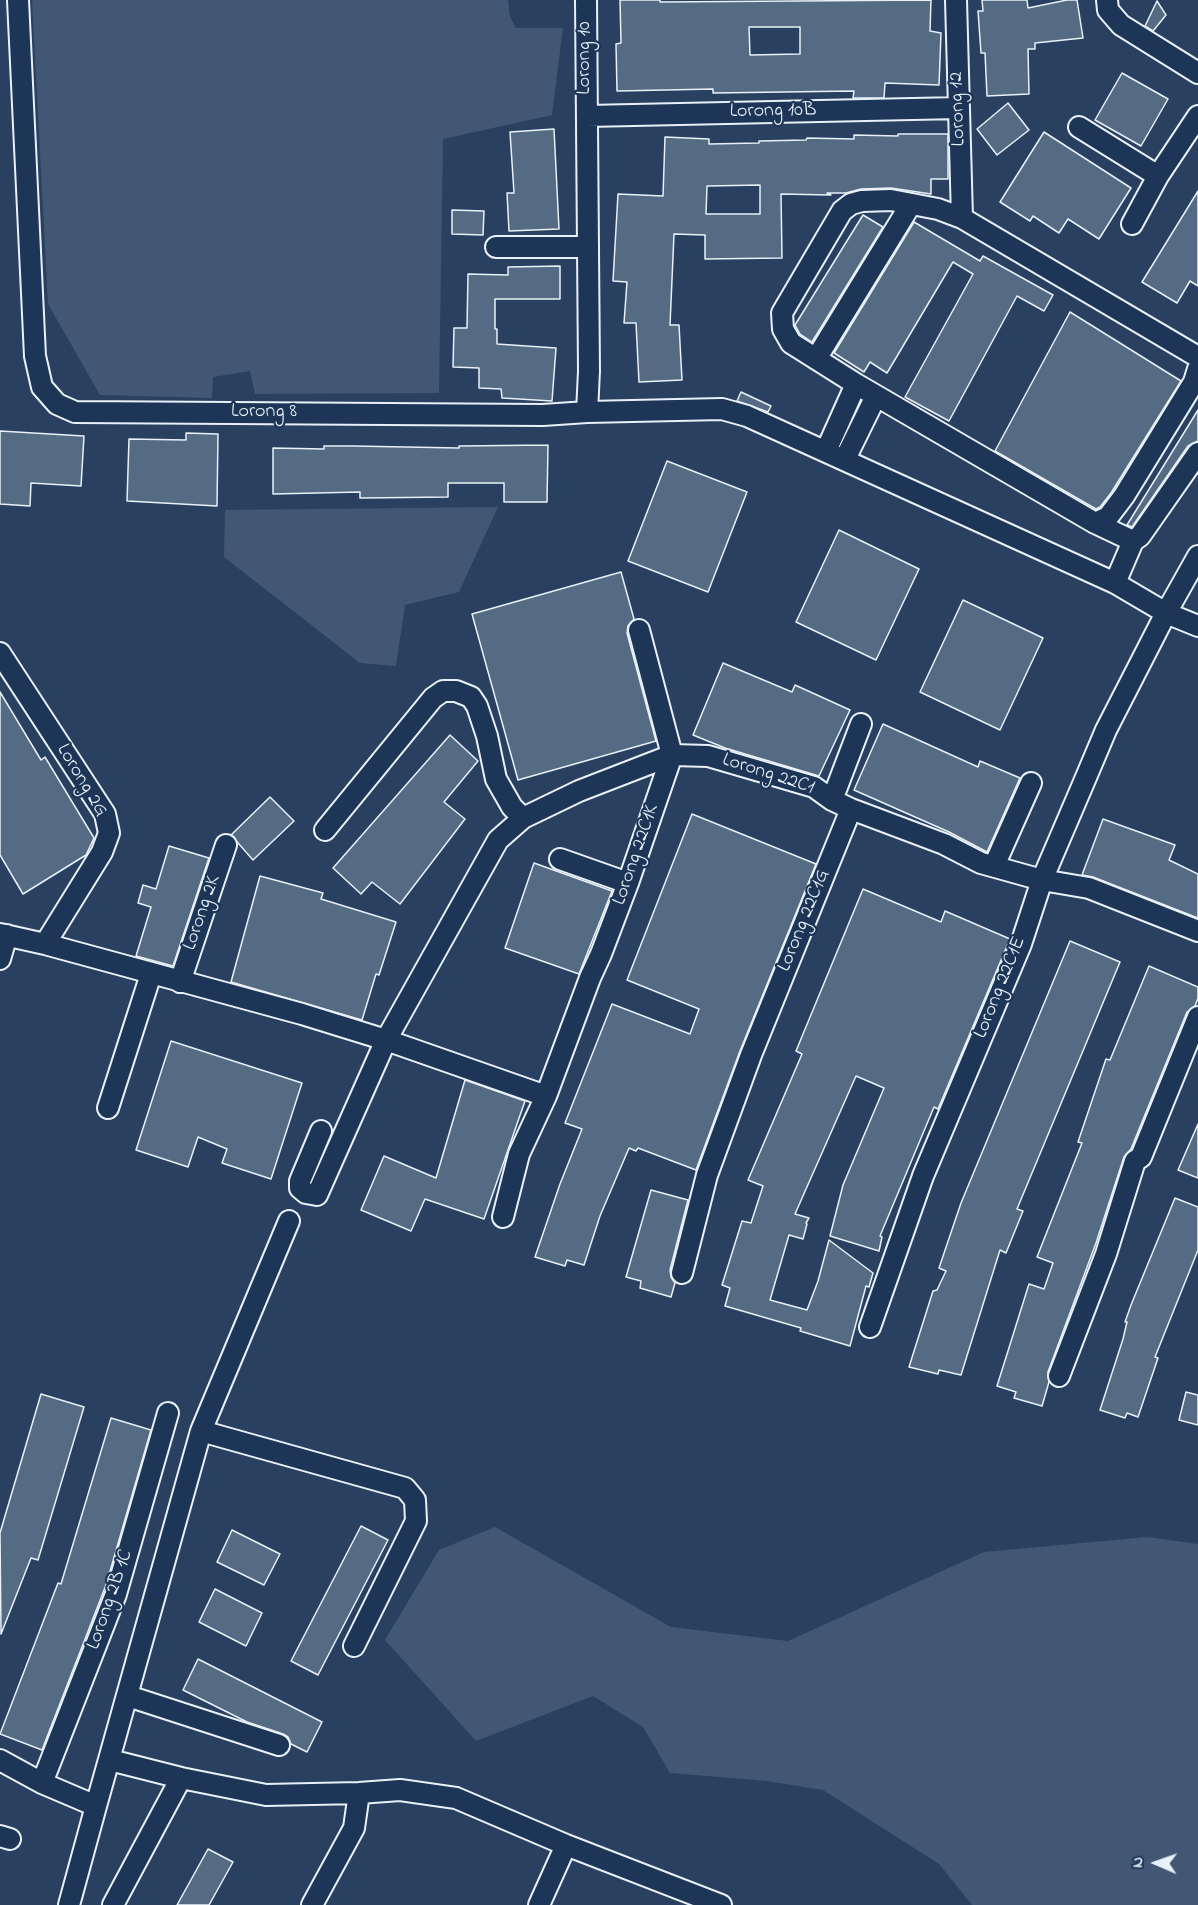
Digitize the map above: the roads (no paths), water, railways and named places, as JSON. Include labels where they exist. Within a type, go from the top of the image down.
[{"type":"street","name":"Lorong 8","points":[[18,0],[35,356],[42,387],[57,404],[75,412],[543,415],[722,410],[747,416],[845,459],[1115,583],[1166,614],[1198,626]]},
{"type":"street","name":"Lorong 10","points":[[586,0],[587,116]]},
{"type":"street","name":"Lorong 12","points":[[956,0],[962,218]]},
{"type":"street","points":[[1107,0],[1108,10],[1120,25],[1198,73]]},
{"type":"street","name":"Lorong 10B","points":[[587,116],[959,108]]},
{"type":"street","points":[[587,116],[586,248],[589,370],[587,412]]},
{"type":"street","points":[[1132,224],[1158,176],[1198,116]]},
{"type":"street","points":[[1079,127],[1158,176]]},
{"type":"street","points":[[1133,541],[1095,523],[876,396],[791,343],[783,329],[782,313],[842,211],[851,204],[862,201],[891,200],[938,209],[962,218],[1198,357]]},
{"type":"street","points":[[816,359],[911,204]]},
{"type":"street","points":[[495,247],[586,248]]},
{"type":"street","points":[[1095,523],[1108,517],[1124,496],[1194,382],[1198,369]]},
{"type":"street","points":[[826,451],[856,384]]},
{"type":"street","points":[[845,459],[876,396]]},
{"type":"street","points":[[1115,583],[1133,541],[1140,536],[1198,453]]},
{"type":"street","name":"Lorong 22C1E","points":[[870,1327],[922,1176],[1021,944],[1042,880],[1107,730],[1198,556]]},
{"type":"street","points":[[639,630],[672,755]]},
{"type":"street","name":"Lorong 2G","points":[[0,653],[105,813],[109,833],[102,852],[45,944]]},
{"type":"street","points":[[325,830],[433,699],[443,691],[456,691],[471,697],[477,706],[487,736],[496,779],[512,807],[523,818]]},
{"type":"street","points":[[832,800],[861,724]]},
{"type":"street","name":"Lorong 22C1","points":[[321,1131],[300,1181],[300,1188],[306,1193],[317,1195],[386,1040],[498,840],[523,818],[579,791],[672,755],[708,756],[814,787],[832,800],[851,809],[944,844],[981,863],[1042,880],[1089,888],[1198,931]]},
{"type":"street","name":"Lorong 22C1K","points":[[503,1217],[519,1154],[546,1096],[601,954],[672,755]]},
{"type":"street","points":[[994,866],[1031,783]]},
{"type":"street","name":"Lorong 22C1G","points":[[682,1273],[707,1174],[825,869],[851,809]]},
{"type":"street","name":"Lorong 2K","points":[[180,982],[226,844]]},
{"type":"street","points":[[560,858],[628,883]]},
{"type":"street","points":[[0,959],[3,934],[45,944],[302,1014],[386,1040],[546,1096]]},
{"type":"street","points":[[108,1108],[152,974]]},
{"type":"street","points":[[1059,1376],[1106,1254],[1135,1161],[1141,1157],[1198,1017]]},
{"type":"street","points":[[69,1905],[201,1431],[289,1221]]},
{"type":"street","name":"Lorong 2B 1C","points":[[42,1783],[116,1594],[168,1413]]},
{"type":"street","points":[[201,1431],[405,1488],[415,1500],[416,1521],[354,1646]]},
{"type":"street","points":[[128,1696],[279,1745]]},
{"type":"street","points":[[0,1760],[42,1783],[96,1806]]},
{"type":"street","points":[[110,1760],[181,1778],[266,1795],[400,1790],[456,1798],[566,1845],[721,1905]]},
{"type":"street","points":[[113,1905],[181,1778]]},
{"type":"street","points":[[312,1905],[354,1828],[359,1793]]},
{"type":"street","points":[[539,1905],[566,1845]]}]
